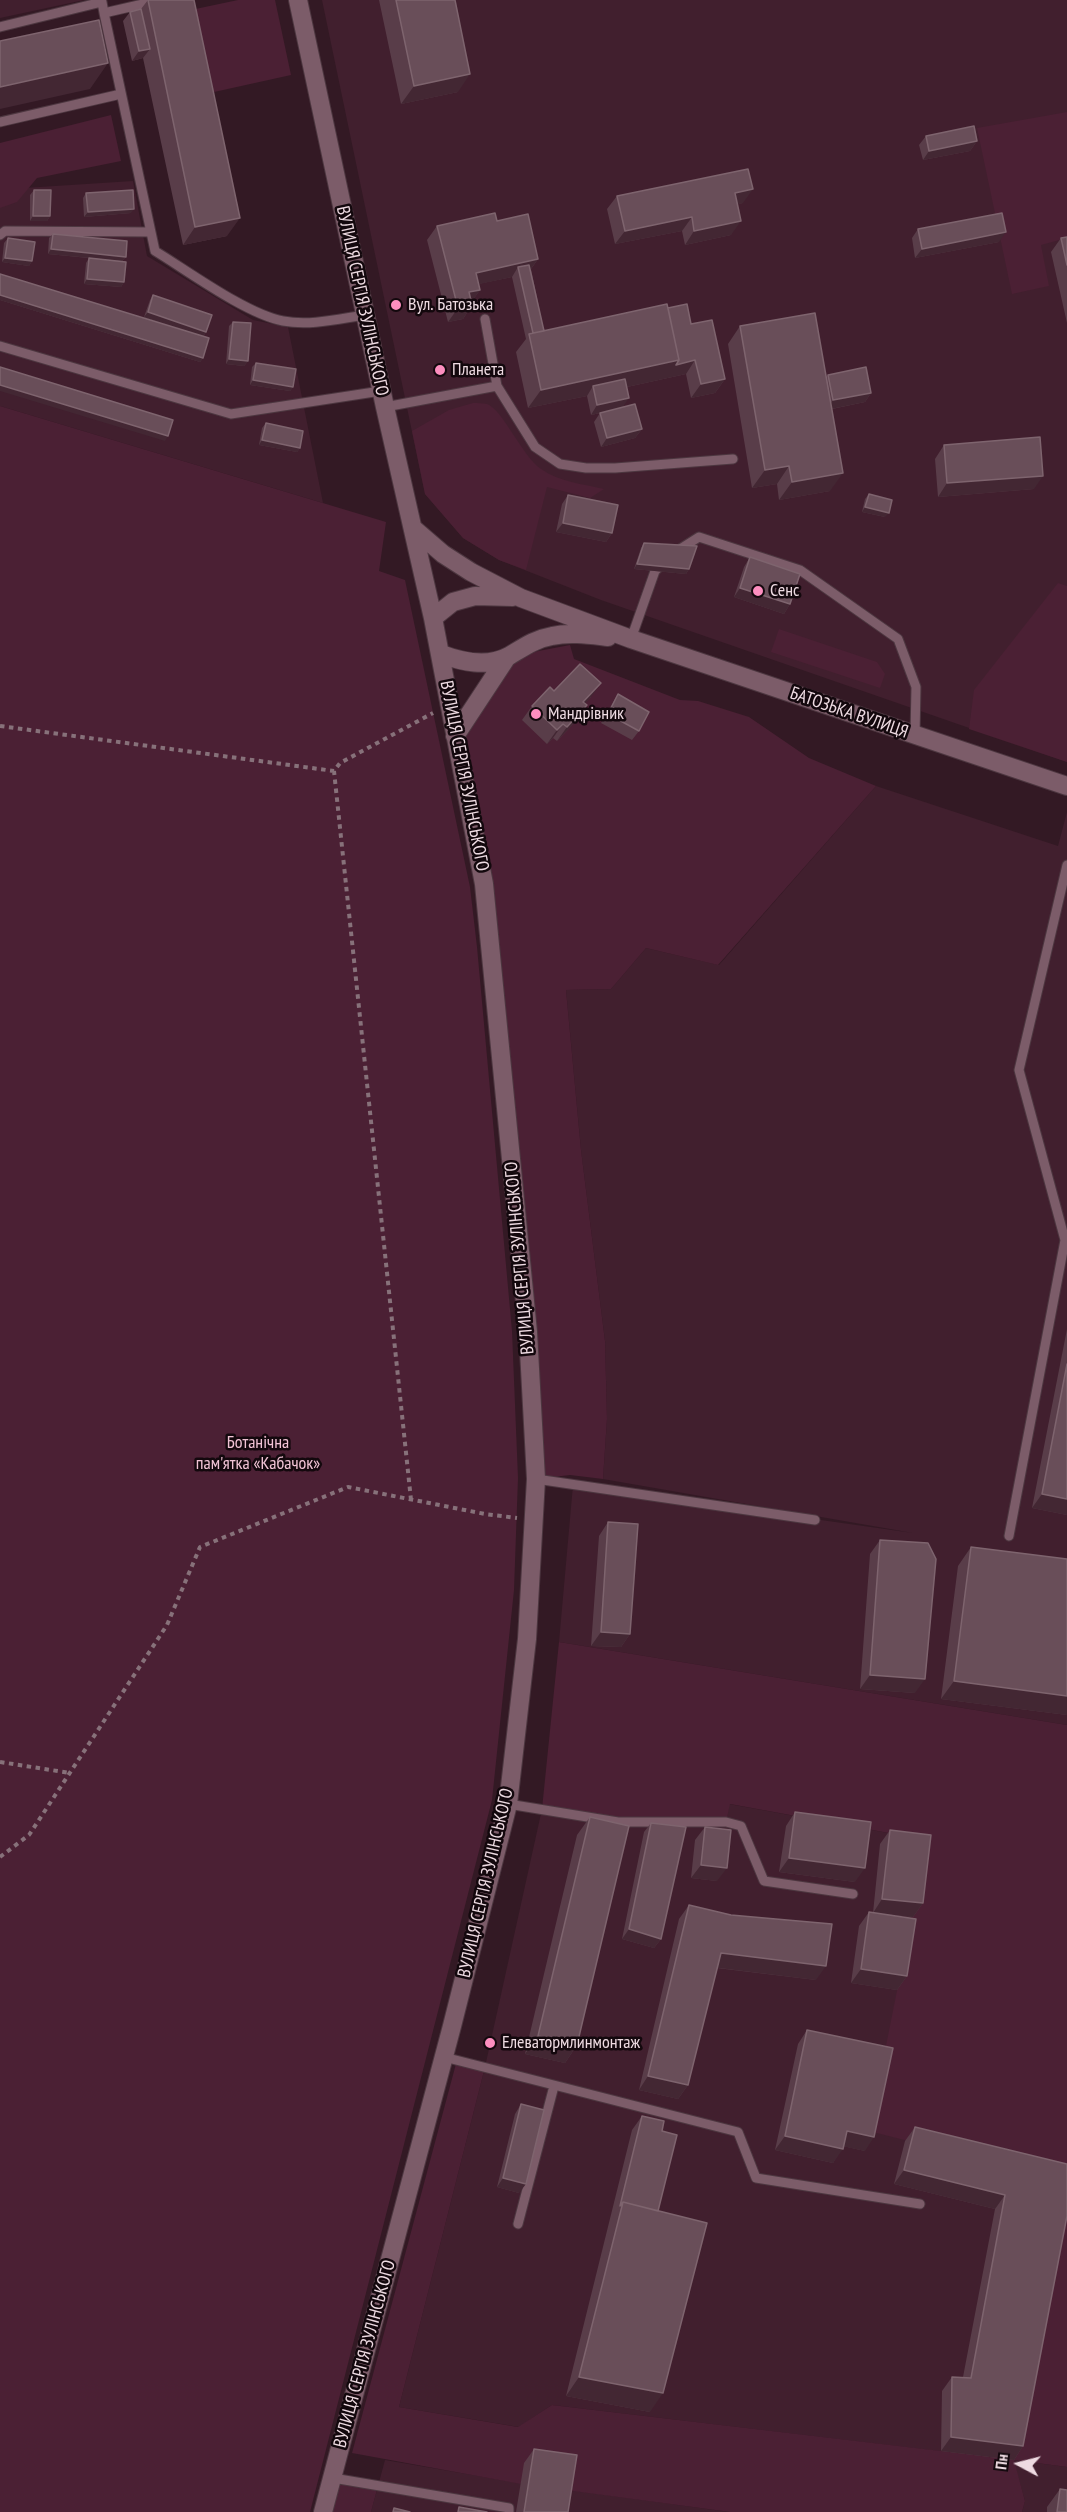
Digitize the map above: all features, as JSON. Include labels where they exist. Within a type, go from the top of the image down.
[{"type":"street","name":"ВУЛИЦЯ СЕРГІЯ ЗУЛІНСЬКОГО","points":[[298,0],[383,399],[434,618],[484,884],[492,945],[528,1332],[536,1479],[527,1639],[507,1804],[444,2057],[323,2512]]},
{"type":"street","name":"БАТОЗЬКА ВУЛИЦЯ","points":[[414,529],[443,554],[471,572],[521,598],[631,639],[1067,786]]},
{"type":"street","name":"БАТОЗЬКА ВУЛИЦЯ","points":[[434,618],[453,602],[464,599],[496,596],[521,598]]},
{"type":"street","name":"БАТОЗЬКА ВУЛИЦЯ","points":[[441,654],[460,662],[480,663],[507,657],[530,642],[553,635],[581,634],[631,639]]},
{"type":"street","name":"БАТОЗЬКА ВУЛИЦЯ","points":[[455,736],[507,657]]},
{"type":"lane","points":[[104,13],[160,0]]},
{"type":"lane","points":[[0,27],[102,2],[155,251],[258,314],[284,321],[310,322],[365,315]]},
{"type":"lane","points":[[0,122],[122,94]]},
{"type":"lane","points":[[0,235],[5,231],[151,232]]},
{"type":"lane","points":[[485,319],[497,386],[535,447],[560,464],[586,468],[615,468],[734,459]]},
{"type":"lane","points":[[0,346],[231,414],[497,386]]},
{"type":"lane","points":[[631,639],[655,571],[679,550],[699,537],[800,570],[898,639],[916,687],[915,735]]},
{"type":"lane","points":[[1009,1536],[1065,1240],[1019,1070],[1067,866]]},
{"type":"lane","points":[[536,1479],[816,1520]]},
{"type":"lane","points":[[507,1804],[618,1822],[726,1822],[741,1826],[764,1881],[853,1894]]},
{"type":"lane","points":[[444,2057],[738,2132],[756,2178],[920,2204]]},
{"type":"lane","points":[[518,2224],[554,2086]]},
{"type":"lane","points":[[333,2478],[509,2508],[509,2512]]},
{"type":"path","points":[[411,1500],[334,771],[340,763],[450,705]]},
{"type":"path","points":[[0,726],[334,771]]},
{"type":"path","points":[[0,1857],[29,1835],[167,1625],[200,1546],[348,1487],[485,1514],[534,1520]]},
{"type":"path","points":[[0,1762],[70,1773]]},
{"type":"shaded area","points":[[0,0],[84,0],[0,18]]},
{"type":"shaded area","points":[[322,0],[1067,0],[1067,762],[601,600],[499,560],[463,538],[425,494]]},
{"type":"shaded area","points":[[133,181],[147,256],[253,320],[288,327],[323,503],[0,406],[0,196],[24,188]]},
{"type":"shaded area","points":[[876,786],[1058,846],[1067,812],[1067,1725],[559,1642],[573,1485],[913,1533],[603,1479],[607,1419],[605,1341],[581,1150],[566,990],[611,989],[646,948],[719,965]]},
{"type":"shaded area","points":[[729,1804],[927,1840],[884,2062],[1067,2181],[1014,2460],[1067,2467],[1067,2512],[1022,2512],[1025,2501],[1013,2460],[552,2405],[519,2427],[399,2407],[485,2067],[542,1809],[726,1822]]},
{"type":"shaded area","points":[[385,2460],[520,2483],[730,2512],[371,2512]]},
{"type":"green space","points":[[238,0],[275,0],[291,75],[205,94],[186,11]]},
{"type":"green space","points":[[1067,112],[1067,238],[1041,245],[1049,286],[1012,294],[977,128]]},
{"type":"green space","points":[[111,115],[121,161],[37,178],[17,202],[0,208],[0,143]]},
{"type":"green space","points":[[473,403],[487,404],[493,408],[541,469],[564,480],[604,489],[590,498],[547,487],[526,570],[499,560],[463,538],[425,494],[412,431],[449,410]]},
{"type":"green space","name":"Ботанічна пам'ятка «Кабачок»","points":[[0,406],[386,522],[379,571],[405,580],[470,887],[512,1331],[518,1478],[514,1590],[492,1800],[310,2512],[0,2512]]},
{"type":"green space","points":[[1058,583],[1067,586],[1067,762],[969,729],[974,690]]},
{"type":"green space","points":[[779,629],[877,662],[885,674],[880,688],[771,652]]},
{"type":"green space","points":[[570,645],[574,659],[680,700],[698,701],[749,717],[809,758],[876,786],[718,965],[646,948],[611,989],[566,990],[581,1150],[605,1341],[607,1419],[603,1479],[570,1475],[536,1479],[492,945],[455,736],[507,657]]},
{"type":"green space","points":[[559,1642],[1067,1725],[1067,2467],[1014,2460],[1025,2501],[1022,2512],[730,2512],[521,2484],[352,2453],[457,2060],[485,2067],[399,2407],[518,2427],[552,2405],[941,2451],[1066,2181],[869,2131],[927,1840],[730,1804],[726,1822],[618,1822],[542,1809]]},
{"type":"green space","points":[[333,2478],[378,2486],[371,2512],[323,2512]]},
{"type":"building","points":[[148,0],[194,0],[240,218],[195,227]]},
{"type":"building","points":[[396,0],[455,0],[470,74],[414,86]]},
{"type":"building","points":[[141,9],[150,49],[139,51],[130,12]]},
{"type":"building","points":[[99,20],[108,63],[0,87],[0,41]]},
{"type":"building","points":[[974,126],[977,141],[929,151],[926,136]]},
{"type":"building","points":[[748,169],[753,189],[735,193],[741,221],[694,231],[692,217],[625,231],[617,196]]},
{"type":"building","points":[[34,190],[51,190],[50,216],[33,216]]},
{"type":"building","points":[[133,190],[134,209],[88,212],[86,193]]},
{"type":"building","points":[[495,213],[497,221],[528,214],[538,259],[476,273],[480,290],[469,292],[472,305],[458,308],[437,226]]},
{"type":"building","points":[[1002,213],[1006,232],[922,249],[918,229]]},
{"type":"building","points":[[53,234],[127,241],[126,257],[51,249]]},
{"type":"building","points":[[1067,237],[1067,265],[1061,238]]},
{"type":"building","points":[[8,238],[35,242],[32,261],[5,258]]},
{"type":"building","points":[[89,258],[126,262],[124,282],[87,279]]},
{"type":"building","points":[[529,265],[544,331],[533,333],[518,267]]},
{"type":"building","points":[[0,274],[209,338],[203,358],[0,295]]},
{"type":"building","points":[[153,295],[212,315],[206,332],[148,312]]},
{"type":"building","points":[[667,304],[679,360],[541,390],[529,334]]},
{"type":"building","points":[[687,304],[691,324],[712,320],[725,379],[701,384],[695,360],[676,365],[679,360],[668,308]]},
{"type":"building","points":[[815,313],[843,473],[792,482],[789,466],[765,470],[740,326]]},
{"type":"building","points":[[233,322],[251,323],[248,361],[229,359]]},
{"type":"building","points":[[256,363],[296,369],[293,387],[253,380]]},
{"type":"building","points":[[0,367],[173,420],[168,436],[0,385]]},
{"type":"building","points":[[866,367],[871,393],[833,400],[828,375]]},
{"type":"building","points":[[625,379],[629,398],[597,405],[593,386]]},
{"type":"building","points":[[635,404],[642,429],[607,438],[600,413]]},
{"type":"building","points":[[266,423],[303,431],[300,448],[262,440]]},
{"type":"building","points":[[1040,437],[1043,476],[947,483],[944,445]]},
{"type":"building","points":[[869,494],[892,500],[889,513],[865,507]]},
{"type":"building","points":[[568,495],[618,505],[612,533],[563,523]]},
{"type":"building","points":[[644,543],[697,546],[689,569],[637,564]]},
{"type":"building","points":[[750,557],[800,574],[790,604],[740,588]]},
{"type":"building","points":[[580,664],[601,683],[583,702],[587,705],[567,727],[563,724],[557,730],[532,706],[550,687],[554,691]]},
{"type":"building","points":[[618,694],[649,712],[639,731],[608,714]]},
{"type":"building","points":[[1067,1364],[1067,1499],[1042,1494]]},
{"type":"building","points":[[608,1522],[638,1524],[630,1634],[601,1632]]},
{"type":"building","points":[[880,1540],[928,1543],[936,1559],[925,1679],[870,1675]]},
{"type":"building","points":[[971,1547],[1067,1559],[1067,1696],[954,1681]]},
{"type":"building","points":[[795,1812],[871,1822],[865,1868],[789,1858]]},
{"type":"building","points":[[590,1817],[629,1826],[577,2045],[538,2036]]},
{"type":"building","points":[[651,1823],[686,1827],[661,1939],[629,1929]]},
{"type":"building","points":[[705,1827],[731,1830],[727,1868],[701,1865]]},
{"type":"building","points":[[890,1830],[931,1835],[923,1903],[882,1899]]},
{"type":"building","points":[[689,1905],[731,1915],[832,1924],[826,1966],[721,1953],[688,2085],[648,2076]]},
{"type":"building","points":[[869,1912],[916,1919],[907,1976],[861,1969]]},
{"type":"building","points":[[807,2030],[893,2048],[874,2137],[847,2131],[843,2149],[785,2136]]},
{"type":"building","points":[[521,2104],[544,2110],[526,2184],[503,2178]]},
{"type":"building","points":[[642,2116],[664,2121],[662,2131],[677,2135],[658,2211],[623,2202],[620,2206]]},
{"type":"building","points":[[915,2127],[1067,2164],[1067,2216],[1023,2446],[951,2437],[952,2377],[971,2378],[1005,2195],[904,2170]]},
{"type":"building","points":[[623,2202],[707,2223],[663,2393],[579,2377]]},
{"type":"building","points":[[534,2449],[577,2455],[568,2512],[524,2512]]},
{"type":"building","points":[[1060,2489],[1067,2490],[1067,2512],[1057,2512]]},
{"type":"building","points":[[459,2507],[487,2512],[458,2512]]},
{"type":"building","points":[[394,2508],[410,2512],[393,2512]]},
{"type":"place","name":"Вул. Батозька","points":[[396,305]]},
{"type":"place","name":"Планета","points":[[440,370]]},
{"type":"place","name":"Сенс","points":[[758,591]]},
{"type":"place","name":"Мандрівник","points":[[536,714]]},
{"type":"place","name":"Елеватормлинмонтаж","points":[[490,2043]]}]
